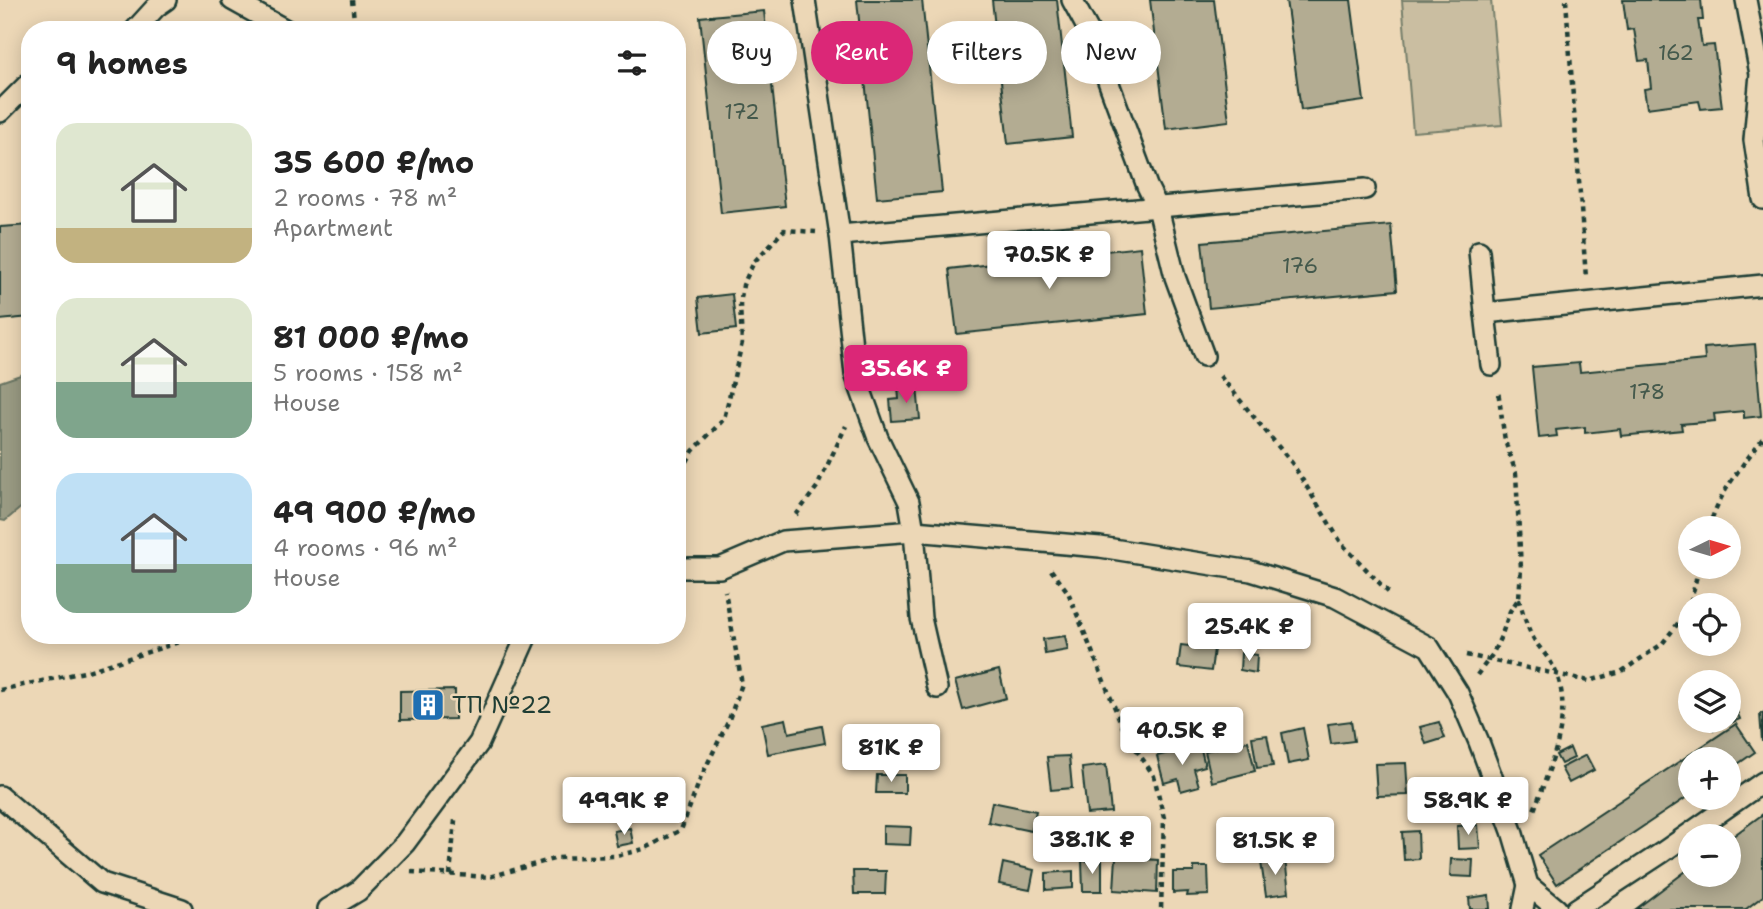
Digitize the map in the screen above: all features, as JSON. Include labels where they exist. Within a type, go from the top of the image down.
[{"type":"lane","points":[[143,21],[166,0]]},
{"type":"lane","points":[[232,0],[270,21]]},
{"type":"lane","points":[[805,0],[840,235],[855,374],[878,439],[909,502],[921,618],[937,688]]},
{"type":"lane","points":[[1072,0],[1091,35],[1147,186],[1158,208],[1175,277],[1204,356]]},
{"type":"lane","points":[[1746,0],[1760,74],[1754,140],[1763,199]]},
{"type":"lane","points":[[0,111],[21,91]]},
{"type":"lane","points":[[840,235],[1365,190]]},
{"type":"lane","points":[[1479,251],[1491,365]]},
{"type":"lane","points":[[1485,313],[1763,285]]},
{"type":"lane","points":[[686,568],[720,568],[783,541],[914,531],[1100,547],[1251,571],[1335,597],[1429,647],[1460,699],[1479,741],[1517,846],[1528,885],[1523,909]]},
{"type":"lane","points":[[328,909],[358,891],[405,843],[479,743],[523,644]]},
{"type":"lane","points":[[1576,909],[1763,782]]},
{"type":"lane","points":[[0,796],[102,883],[182,909]]},
{"type":"lane","points":[[1528,885],[1558,909]]},
{"type":"path","points":[[352,0],[354,21]]},
{"type":"path","points":[[1566,0],[1587,301]]},
{"type":"path","points":[[686,464],[693,452],[724,419],[742,343],[740,304],[743,285],[754,262],[785,230],[840,235]]},
{"type":"path","points":[[1204,356],[1292,463],[1342,544],[1399,603]]},
{"type":"path","points":[[1491,365],[1505,441],[1516,473],[1521,569],[1519,598],[1535,641],[1553,664],[1562,703],[1562,732],[1530,821],[1517,846]]},
{"type":"path","points":[[783,541],[798,510],[817,487],[862,393]]},
{"type":"path","points":[[1712,516],[1727,487],[1763,438]]},
{"type":"path","points":[[1030,541],[1068,592],[1125,733],[1154,776],[1164,818],[1161,909]]},
{"type":"path","points":[[379,869],[489,877],[557,858],[615,856],[644,849],[681,830],[742,684],[720,568]]},
{"type":"path","points":[[1429,647],[1589,681],[1621,672],[1662,644],[1689,609],[1696,579]]},
{"type":"path","points":[[1460,699],[1489,660],[1510,611],[1519,598]]},
{"type":"path","points":[[0,690],[85,672],[174,644]]},
{"type":"shaded area","points":[[1402,0],[1491,0],[1502,125],[1413,132]]},
{"type":"shaded area","points":[[21,375],[21,508],[5,521],[0,520],[0,382]]},
{"type":"building","points":[[857,0],[922,0],[927,48],[927,84],[931,84],[942,192],[877,198],[865,84],[913,84],[913,21],[859,21]]},
{"type":"building","points":[[992,0],[1057,0],[1061,37],[1061,84],[1066,84],[1072,137],[1008,144],[1001,84],[1047,84],[1047,21],[994,21]]},
{"type":"building","points":[[1150,0],[1214,0],[1229,121],[1166,129],[1160,84],[1161,21],[1153,21]]},
{"type":"building","points":[[1286,0],[1351,0],[1364,101],[1301,110]]},
{"type":"building","points":[[1623,0],[1701,0],[1703,20],[1698,20],[1702,46],[1714,45],[1722,107],[1701,109],[1699,101],[1647,108],[1644,89],[1651,88],[1648,60],[1639,61],[1634,29],[1627,30]]},
{"type":"building","points":[[764,11],[765,21],[707,21],[707,82],[700,17]]},
{"type":"building","points":[[707,84],[772,84],[785,206],[721,213]]},
{"type":"building","points":[[1391,225],[1397,290],[1209,308],[1202,242]]},
{"type":"building","points":[[21,226],[21,318],[0,320],[0,227]]},
{"type":"building","points":[[1140,247],[1147,314],[957,334],[949,269]]},
{"type":"building","points":[[732,294],[736,329],[702,333],[698,298]]},
{"type":"building","points":[[1755,344],[1761,416],[1744,418],[1744,411],[1714,414],[1715,421],[1681,424],[1682,430],[1621,436],[1620,429],[1585,433],[1585,427],[1556,430],[1557,436],[1539,438],[1532,367],[1579,363],[1580,372],[1705,360],[1704,348]]},
{"type":"building","points":[[917,386],[920,419],[892,421],[890,400],[899,399],[898,387]]},
{"type":"building","points":[[1065,636],[1068,650],[1045,654],[1043,639]]},
{"type":"building","points":[[1181,645],[1214,649],[1211,671],[1178,667]]},
{"type":"building","points":[[1241,653],[1257,655],[1256,673],[1240,670]]},
{"type":"building","points":[[999,670],[1006,698],[963,710],[955,681]]},
{"type":"building","name":"ТП №22","points":[[455,690],[455,719],[400,720],[400,691]]},
{"type":"building","points":[[1763,713],[1763,741],[1762,741],[1760,714]]},
{"type":"building","points":[[786,719],[789,733],[822,726],[825,743],[768,754],[762,724]]},
{"type":"building","points":[[1351,721],[1354,741],[1331,744],[1328,724]]},
{"type":"building","points":[[1439,722],[1445,738],[1426,744],[1420,727]]},
{"type":"building","points":[[1303,728],[1309,760],[1288,764],[1282,733]]},
{"type":"building","points":[[1741,731],[1755,752],[1741,762],[1741,747],[1701,747],[1722,733]]},
{"type":"building","points":[[1267,735],[1273,766],[1257,768],[1252,737]]},
{"type":"building","points":[[1248,741],[1255,771],[1212,782],[1205,751]]},
{"type":"building","points":[[1200,745],[1205,766],[1194,769],[1199,786],[1181,791],[1178,779],[1164,783],[1157,756]]},
{"type":"building","points":[[1570,748],[1574,758],[1561,764],[1556,755]]},
{"type":"building","points":[[1586,755],[1594,770],[1569,783],[1561,768]]},
{"type":"building","points":[[1069,756],[1072,788],[1051,790],[1047,757]]},
{"type":"building","points":[[1678,762],[1678,803],[1557,884],[1538,855]]},
{"type":"building","points":[[1406,763],[1408,795],[1377,796],[1375,764]]},
{"type":"building","points":[[1106,765],[1111,812],[1087,814],[1082,768]]},
{"type":"building","points":[[877,775],[905,775],[905,793],[876,793]]},
{"type":"building","points":[[992,802],[1036,811],[1031,831],[988,822]]},
{"type":"building","points":[[1763,814],[1763,896],[1746,909],[1636,909],[1678,877],[1678,887],[1741,887],[1741,830]]},
{"type":"building","points":[[1478,825],[1480,848],[1458,849],[1457,826]]},
{"type":"building","points":[[883,826],[911,827],[910,845],[883,844]]},
{"type":"building","points":[[630,828],[633,843],[617,846],[614,831]]},
{"type":"building","points":[[1418,831],[1419,859],[1404,860],[1402,832]]},
{"type":"building","points":[[1116,857],[1158,860],[1157,893],[1114,890]]},
{"type":"building","points":[[1285,859],[1289,893],[1266,896],[1261,862]]},
{"type":"building","points":[[1451,859],[1473,860],[1472,877],[1450,876]]},
{"type":"building","points":[[1082,861],[1102,861],[1102,891],[1083,891]]},
{"type":"building","points":[[1003,863],[1034,870],[1030,890],[999,884]]},
{"type":"building","points":[[1194,867],[1208,867],[1209,895],[1187,896],[1188,892],[1173,893],[1173,872],[1194,872]]},
{"type":"building","points":[[853,871],[886,871],[885,894],[854,894]]},
{"type":"building","points":[[1073,871],[1073,888],[1046,890],[1046,873]]},
{"type":"building","points":[[1489,895],[1490,909],[1470,909],[1469,898]]},
{"type":"place","name":"ТП №22","points":[[428,705]]}]
